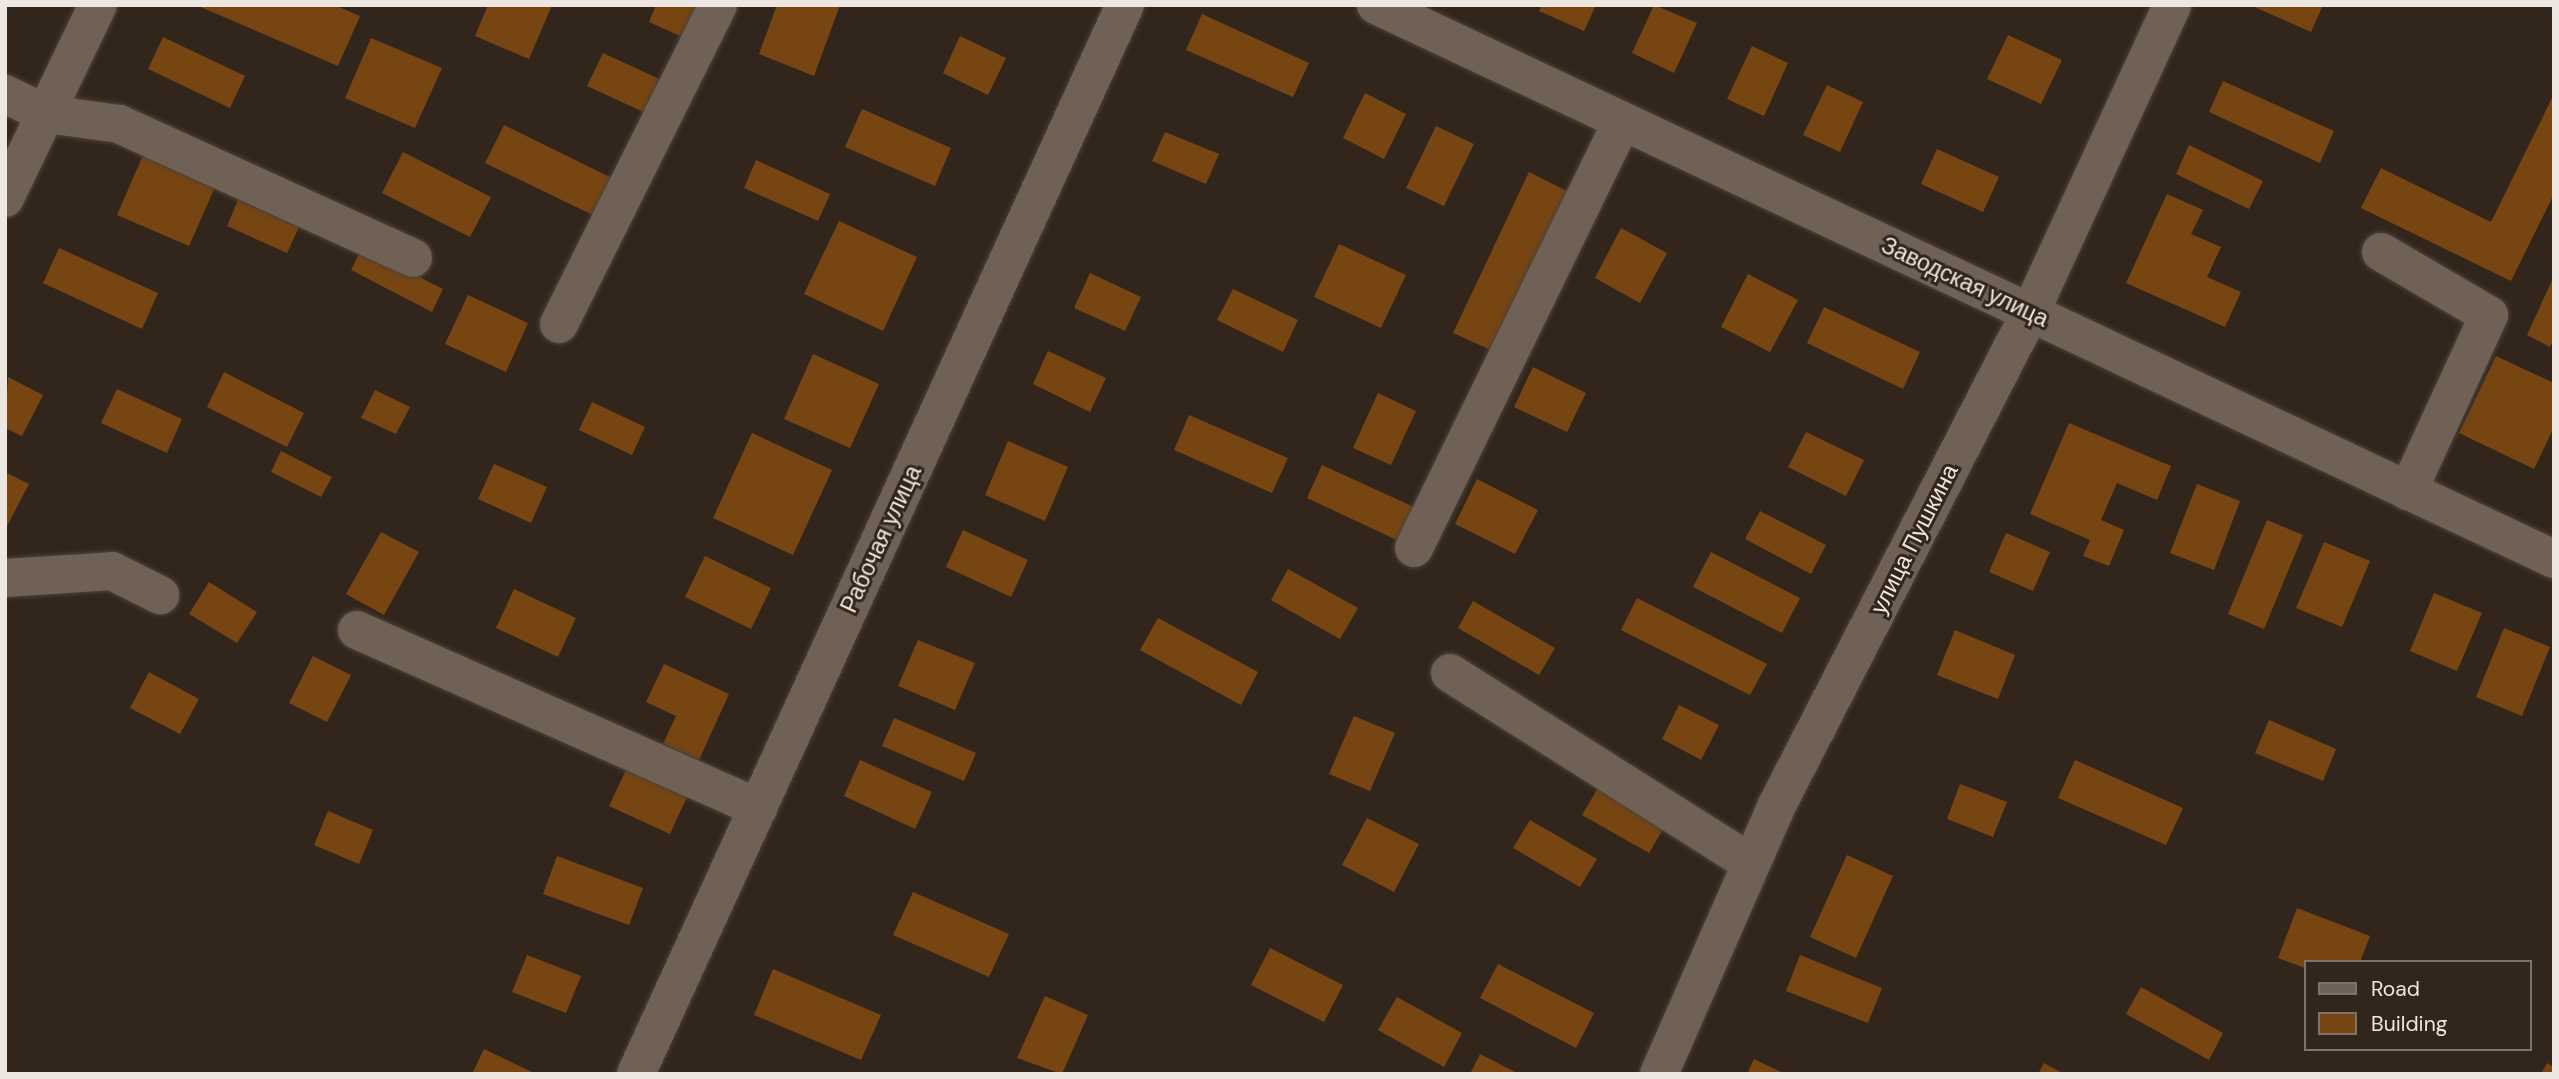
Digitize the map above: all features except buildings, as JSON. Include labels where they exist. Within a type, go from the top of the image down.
[{"type":"street","points":[[5,198],[98,5]]},
{"type":"street","points":[[559,324],[719,5]]},
{"type":"street","name":"Рабочая улица","points":[[636,1074],[1125,5]]},
{"type":"street","name":"Заводская улица","points":[[1376,5],[2554,559]]},
{"type":"street","name":"улица Пушкина","points":[[1658,1074],[1777,805],[2030,313],[2172,5]]},
{"type":"street","points":[[5,94],[46,114],[119,124],[413,258]]},
{"type":"street","points":[[1414,548],[1622,121]]},
{"type":"street","points":[[2381,252],[2489,316],[2408,491]]},
{"type":"street","points":[[5,578],[112,571],[160,595]]},
{"type":"street","points":[[357,630],[758,808]]},
{"type":"street","points":[[1450,673],[1751,863]]}]
